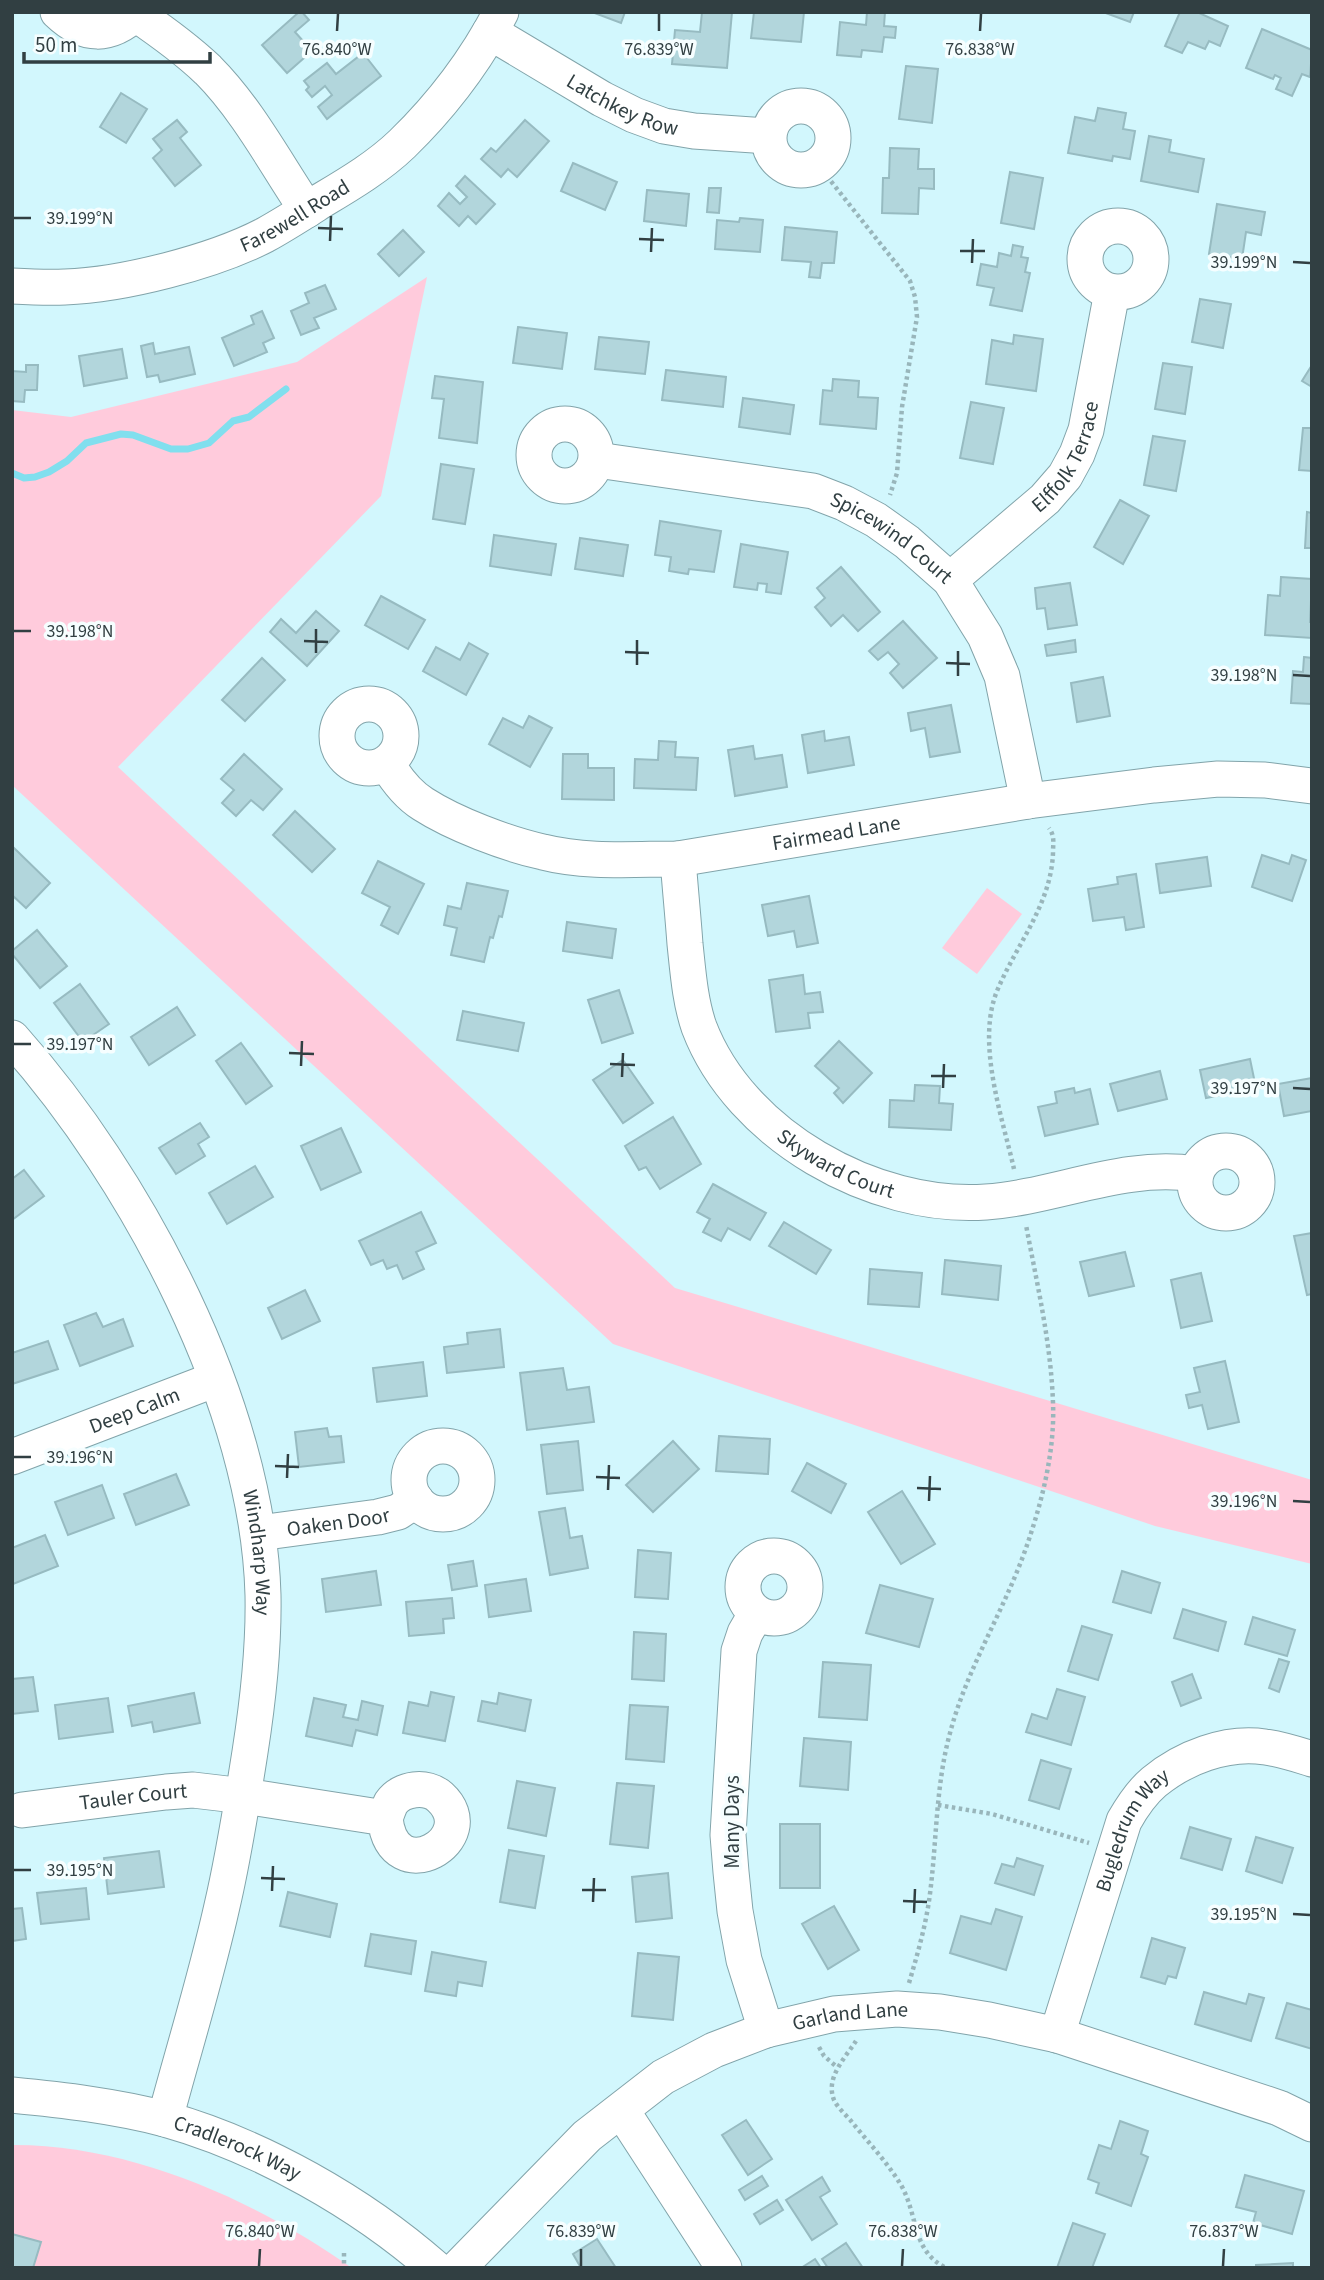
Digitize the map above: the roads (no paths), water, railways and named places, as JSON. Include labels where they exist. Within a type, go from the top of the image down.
[{"type":"street","points":[[58,12],[69,23],[82,30],[99,32],[116,28],[136,13],[172,39],[209,71],[241,111],[307,210]]},
{"type":"street","name":"Farewell Road","points":[[12,286],[65,288],[118,281],[183,265],[263,236],[359,178],[401,145],[456,81],[495,22]]},
{"type":"street","name":"Latchkey Row","points":[[495,22],[602,99],[634,115],[664,126],[694,131],[768,136]]},
{"type":"street","points":[[796,106],[811,107],[824,115],[831,127],[833,142],[829,156],[818,166],[805,170],[791,169],[779,162],[771,150],[768,136],[772,122],[783,111],[796,106]]},
{"type":"street","name":"Elffolk Terrace","points":[[950,580],[1045,499],[1065,476],[1086,430],[1112,292]]},
{"type":"street","name":"Spicewind Court","points":[[597,460],[813,491],[876,520],[907,542],[950,580],[985,636],[1002,676],[1028,801]]},
{"type":"street","name":"Fairmead Lane","points":[[387,764],[399,783],[422,803],[461,823],[544,853],[589,858],[678,859],[1028,801],[1154,785],[1218,779],[1265,780],[1312,786]]},
{"type":"street","name":"Skyward Court","points":[[678,859],[693,1007],[700,1030],[731,1083],[784,1137],[812,1157],[844,1174],[879,1187],[919,1198],[956,1202],[1021,1199],[1140,1172],[1176,1171],[1195,1174]]},
{"type":"street","name":"Windharp Way","points":[[18,1055],[62,1098],[112,1172],[182,1297],[216,1379],[248,1474],[259,1532],[263,1597],[260,1660],[244,1796],[222,1905],[165,2119]]},
{"type":"street","name":"Deep Calm","points":[[12,1457],[216,1379]]},
{"type":"street","name":"Oaken Door","points":[[259,1532],[378,1517],[398,1512],[416,1500]]},
{"type":"street","name":"Many Days","points":[[756,1614],[744,1633],[739,1651],[728,1835],[735,1910],[744,1960],[766,2030]]},
{"type":"street","name":"Bugledrum Way","points":[[1057,2035],[1124,1821],[1136,1801],[1152,1783],[1171,1770],[1217,1749],[1264,1746],[1312,1759]]},
{"type":"street","name":"Tauler Court","points":[[15,1813],[193,1790],[385,1818]]},
{"type":"street","name":"Garland Lane","points":[[458,2268],[587,2136],[663,2077],[713,2050],[766,2030],[834,2014],[897,2009],[940,2012],[1057,2035],[1279,2108],[1312,2124]]},
{"type":"street","name":"Cradlerock Way","points":[[12,2095],[106,2107],[165,2119],[209,2134],[263,2157],[340,2196],[385,2226],[435,2268]]},
{"type":"street","points":[[622,2111],[724,2268]]},
{"type":"waterway","points":[[12,473],[24,478],[49,472],[67,461],[86,443],[121,434],[133,435],[171,449],[188,449],[209,443],[233,421],[249,417],[286,389]]}]
